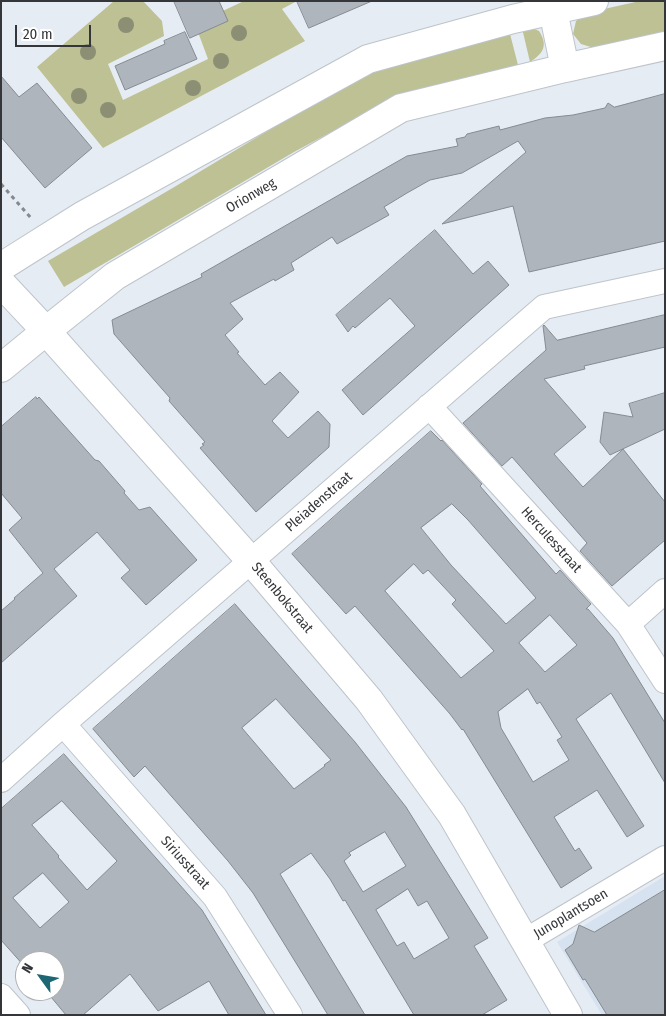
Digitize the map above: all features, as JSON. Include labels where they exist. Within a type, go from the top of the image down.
[{"type":"street","points":[[1,267],[82,216],[368,59],[513,19],[551,6],[594,1]]},
{"type":"street","points":[[551,6],[565,68]]},
{"type":"street","name":"Orionweg","points":[[1,368],[115,276],[401,108],[665,46]]},
{"type":"street","name":"Pleiadenstraat","points":[[1,780],[63,724],[544,307],[665,281]]},
{"type":"street","name":"Steenbokstraat","points":[[1,282],[251,561],[369,700],[452,815],[525,940]]},
{"type":"street","name":"Herculesstraat","points":[[430,406],[628,624],[665,681]]},
{"type":"street","points":[[628,624],[665,591]]},
{"type":"street","name":"Siriusstraat","points":[[63,724],[215,897],[290,1015]]},
{"type":"street","name":"Junoplantsoen","points":[[568,1015],[525,940],[665,858]]},
{"type":"street","points":[[1,996],[18,1015]]},
{"type":"path","points":[[1,184],[48,238]]},
{"type":"shaded area","points":[[665,876],[665,1015],[602,1015],[557,942]]},
{"type":"green space","points":[[114,1],[143,1],[162,21],[164,36],[108,64],[123,100],[208,59],[195,24],[244,1],[297,1],[282,9],[305,41],[103,148],[37,67]]},
{"type":"green space","points":[[640,1],[665,1],[665,32],[594,48],[581,44],[573,34],[576,21],[586,13]]},
{"type":"green space","points":[[530,27],[539,31],[544,45],[539,55],[530,62],[522,28]]},
{"type":"green space","points":[[509,30],[518,65],[400,95],[294,152],[64,287],[48,261],[372,68]]},
{"type":"building","points":[[174,1],[219,1],[228,21],[190,38]]},
{"type":"building","points":[[297,1],[372,1],[309,28]]},
{"type":"building","points":[[185,32],[197,59],[125,90],[115,66],[165,44],[164,41]]},
{"type":"building","points":[[1,76],[19,97],[37,83],[92,148],[45,188],[1,137]]},
{"type":"building","points":[[665,94],[665,241],[529,272],[513,206],[442,224],[526,152],[518,141],[462,173],[430,180],[384,207],[389,215],[337,244],[332,237],[291,263],[294,270],[230,303],[243,319],[225,335],[239,352],[237,353],[265,385],[280,372],[299,392],[272,421],[288,438],[318,411],[330,424],[329,447],[256,512],[200,448],[205,442],[169,401],[170,398],[114,334],[112,320],[202,277],[201,274],[407,156],[458,146],[456,139],[465,137],[467,134],[499,126],[500,130],[545,118],[573,115],[605,108],[608,103],[614,107]]},
{"type":"building","points":[[435,230],[473,274],[488,261],[509,285],[363,415],[342,390],[415,326],[390,298],[355,328],[353,326],[348,332],[336,315]]},
{"type":"building","points":[[665,315],[665,347],[584,366],[585,369],[544,379],[586,427],[554,454],[583,487],[623,449],[665,502],[665,540],[612,586],[580,551],[587,543],[512,457],[502,466],[463,423],[546,350],[544,325],[557,340]]},
{"type":"building","points":[[665,393],[665,429],[610,455],[600,442],[604,412],[633,417],[629,404]]},
{"type":"building","points":[[36,397],[37,399],[39,397],[95,460],[99,461],[139,510],[150,507],[197,560],[146,605],[121,578],[130,570],[97,532],[54,569],[77,596],[1,663],[1,611],[43,573],[9,530],[22,518],[1,493],[1,427]]},
{"type":"building","points":[[431,431],[442,440],[482,484],[480,486],[556,574],[560,570],[591,604],[586,609],[613,638],[665,723],[665,783],[611,693],[576,719],[644,826],[627,837],[597,790],[554,817],[575,851],[579,848],[592,868],[561,888],[463,729],[355,606],[346,614],[292,554]],"holes":[[[452,504],[536,598],[506,624],[451,565],[421,528]],[[414,564],[423,574],[428,570],[456,600],[452,604],[494,651],[461,678],[385,591]],[[550,615],[577,645],[545,672],[519,643]],[[528,689],[537,704],[540,702],[562,737],[557,740],[569,760],[533,782],[501,728],[498,712]]]},
{"type":"building","points":[[235,604],[355,742],[406,807],[488,938],[474,946],[507,1000],[482,1015],[414,1015],[345,900],[343,901],[311,853],[280,874],[365,1015],[328,1015],[253,893],[228,861],[145,766],[134,777],[93,729]],"holes":[[[276,699],[331,760],[294,789],[242,728]],[[385,832],[406,866],[363,892],[344,861],[351,855],[349,853]],[[408,889],[418,906],[427,901],[449,938],[414,959],[404,942],[397,946],[376,910]]]},
{"type":"building","points":[[64,754],[202,910],[266,1015],[229,1015],[209,981],[158,1011],[130,974],[83,1015],[66,1015],[54,1001],[65,1001],[65,951],[15,951],[15,956],[1,940],[1,809]],"holes":[[[62,801],[117,861],[87,890],[32,825]],[[43,873],[69,902],[40,928],[13,898]]]},
{"type":"building","points":[[665,890],[665,1015],[607,1015],[565,950],[573,944],[579,925],[594,932]]}]
